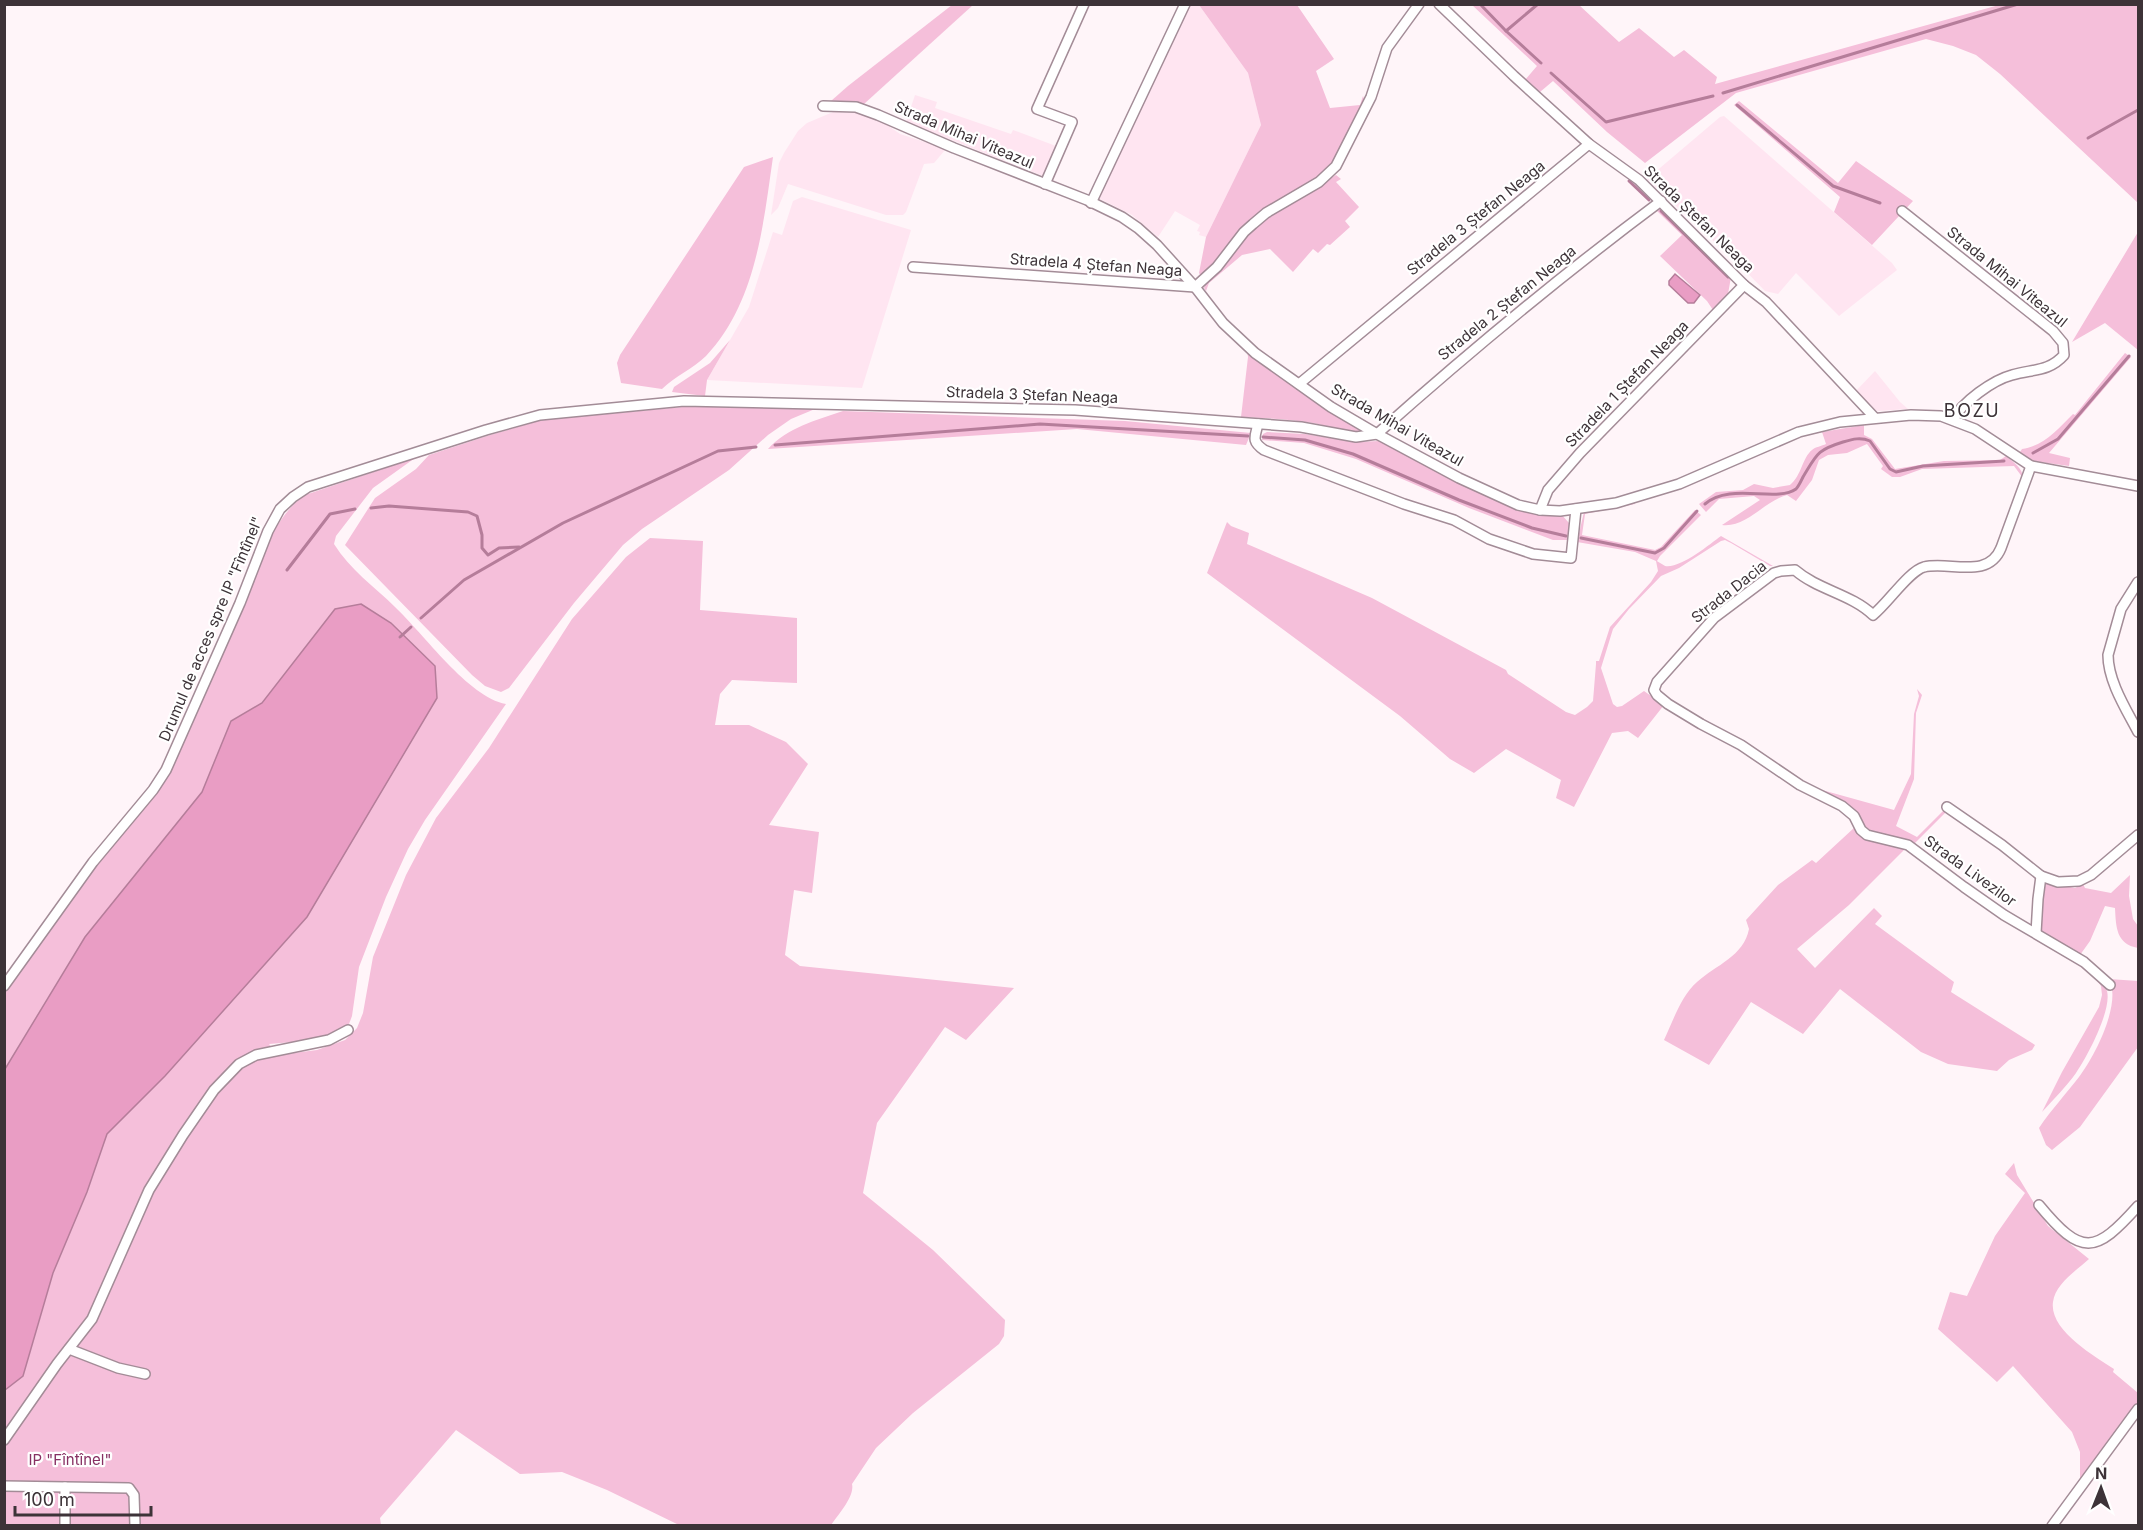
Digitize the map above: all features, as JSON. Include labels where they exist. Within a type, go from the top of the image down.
[{"type":"street","points":[[1045,184],[1072,122],[1037,109],[1084,4]]},
{"type":"street","points":[[1091,202],[1185,4]]},
{"type":"street","name":"Stradela 4 Ștefan Neaga","points":[[913,267],[1195,287],[1224,259],[1244,232],[1253,224],[1266,213],[1319,182],[1334,168],[1371,97],[1387,48],[1419,4]]},
{"type":"street","name":"Strada Ștefan Neaga","points":[[1439,4],[1589,144],[1639,180],[1744,285],[1766,302],[1875,418]]},
{"type":"street","name":"Strada Mihai Viteazul","points":[[823,106],[856,107],[867,111],[1091,202],[1122,217],[1138,228],[1195,287],[1240,341],[1299,384],[1331,407],[1377,434],[1518,505],[1540,510],[1576,509],[1616,503],[1679,484],[1799,432],[1823,425],[1875,418],[1928,415],[1953,420],[1975,429],[2031,466],[2139,486]]},
{"type":"street","name":"Stradela 3 Ștefan Neaga","points":[[1299,384],[1589,144]]},
{"type":"street","name":"Stradela 2 Ștefan Neaga","points":[[1377,434],[1446,372],[1528,304],[1661,201]]},
{"type":"street","name":"Strada Mihai Viteazul","points":[[1902,211],[2053,331],[2063,343],[2064,355],[2058,362],[2040,370],[2003,378],[1965,403],[1953,420]]},
{"type":"street","name":"Stradela 1 Ștefan Neaga","points":[[1540,510],[1548,490],[1574,461],[1744,285]]},
{"type":"street","name":"Stradela 3 Ștefan Neaga","points":[[684,401],[1075,410],[1301,427],[1356,437],[1377,434]]},
{"type":"street","name":"Drumul de acces spre IP \"Fîntînel\"","points":[[4,986],[93,862],[153,790],[166,770],[240,603],[268,531],[280,509],[293,497],[308,487],[540,415],[684,401]]},
{"type":"street","points":[[1258,424],[1254,440],[1256,445],[1264,450],[1404,504],[1454,520],[1489,539],[1533,554],[1571,558],[1576,509]]},
{"type":"street","name":"Strada Dacia","points":[[1885,840],[1867,836],[1854,816],[1842,806],[1800,784],[1741,745],[1668,704],[1657,695],[1654,686],[1714,618],[1777,572],[1795,570],[1805,579],[1863,606],[1873,615],[1886,605],[1916,570],[1934,566],[1976,567],[1991,562],[1998,556],[2031,466]]},
{"type":"street","points":[[2139,582],[2121,609],[2108,655],[2110,672],[2139,732]]},
{"type":"street","points":[[1947,807],[2002,845],[2041,876],[2058,882],[2079,881],[2091,875],[2139,835]]},
{"type":"street","name":"Strada Livezilor","points":[[1885,840],[1908,845],[2004,915],[2084,962],[2110,985]]},
{"type":"street","name":"Strada Livezilor","points":[[2036,933],[2037,899],[2041,876]]},
{"type":"street","points":[[4,1440],[92,1319],[149,1190],[214,1090],[239,1064],[256,1054],[329,1040],[348,1030]]},
{"type":"street","points":[[2039,1205],[2068,1235],[2077,1241],[2089,1244],[2104,1239],[2137,1212]]},
{"type":"street","points":[[69,1349],[118,1368],[145,1374]]},
{"type":"street","points":[[2052,1526],[2139,1409]]},
{"type":"street","points":[[4,1486],[129,1488],[134,1495],[135,1526]]},
{"type":"street","points":[[65,1487],[65,1526]]},
{"type":"shaded area","points":[[1190,5],[1199,5],[1248,73],[1261,125],[1206,237],[1199,235],[1200,232],[1197,231],[1200,225],[1175,211],[1158,237],[1132,215],[1098,198]]},
{"type":"shaded area","points":[[915,95],[937,102],[935,108],[1011,134],[1013,130],[1056,146],[1043,176],[906,122]]},
{"type":"shaded area","points":[[833,112],[855,113],[880,120],[900,134],[945,150],[934,163],[924,164],[903,215],[886,215],[788,184],[778,208],[771,215],[779,163],[784,153],[798,131],[807,123]]},
{"type":"shaded area","points":[[1724,116],[1892,263],[1897,270],[1839,316],[1796,273],[1778,294],[1765,291],[1728,253],[1647,179]]},
{"type":"shaded area","points":[[802,197],[911,230],[862,388],[707,380],[749,307],[773,232],[782,235],[793,201]]},
{"type":"shaded area","points":[[1675,274],[1700,295],[1694,303],[1688,303],[1669,285],[1669,281]]},
{"type":"shaded area","points":[[1875,371],[1908,409],[1878,411],[1860,398],[1856,391]]},
{"type":"shaded area","points":[[361,604],[391,623],[435,666],[437,698],[307,917],[165,1076],[107,1134],[87,1192],[53,1273],[23,1376],[5,1390],[5,1069],[85,937],[202,792],[231,721],[262,703],[335,609]]},
{"type":"green space","points":[[952,5],[973,5],[864,104],[831,101],[848,86]]},
{"type":"green space","points":[[1199,5],[1297,5],[1334,59],[1316,71],[1330,108],[1360,105],[1363,96],[1365,102],[1331,168],[1279,201],[1201,276],[1199,273],[1206,237],[1261,125],[1248,73]]},
{"type":"green space","points":[[1472,5],[1579,5],[1619,42],[1639,28],[1674,57],[1684,50],[1717,77],[1715,84],[1999,5],[2138,5],[2138,203],[2000,74],[1976,55],[1926,39],[1736,93],[1645,163],[1607,132],[1553,81],[1540,92],[1525,80],[1537,66]]},
{"type":"green space","points":[[1739,101],[1838,183],[1856,161],[1913,201],[1872,245],[1834,212],[1840,197],[1734,105]]},
{"type":"green space","points":[[773,157],[761,236],[747,288],[723,335],[701,361],[662,389],[621,383],[617,363],[620,355],[744,167]]},
{"type":"green space","points":[[1336,175],[1341,179],[1336,182],[1359,207],[1345,221],[1350,227],[1330,245],[1327,244],[1318,253],[1313,249],[1293,272],[1270,249],[1242,255],[1209,283],[1206,291],[1204,288],[1206,282],[1243,238],[1258,224]]},
{"type":"green space","points":[[1659,207],[1731,277],[1728,294],[1713,310],[1707,301],[1660,256],[1682,235],[1657,211],[1653,211]]},
{"type":"green space","points":[[2138,232],[2138,350],[2105,323],[2072,342]]},
{"type":"green space","points":[[730,340],[707,380],[705,396],[672,392],[674,387],[710,363]]},
{"type":"green space","points":[[1247,350],[1296,388],[1361,430],[1360,433],[1319,424],[1241,417]]},
{"type":"green space","points":[[2125,353],[2131,357],[2049,453],[2070,458],[2069,466],[2033,461],[2020,452],[2022,449],[2044,441],[2073,414],[2075,415]]},
{"type":"green space","points":[[704,405],[815,409],[791,419],[768,435],[729,470],[642,529],[623,545],[574,603],[509,688],[501,692],[485,686],[472,675],[345,545],[375,498],[416,469],[429,455],[542,420]]},
{"type":"green space","points":[[843,411],[1125,421],[1251,433],[1246,445],[1077,429],[768,449],[793,430]]},
{"type":"green space","points":[[1864,425],[1864,435],[1872,439],[1895,469],[1944,461],[2000,460],[2006,456],[2019,468],[2023,478],[2014,466],[1922,469],[1900,477],[1892,477],[1881,469],[1883,466],[1867,444],[1847,453],[1828,455],[1819,460],[1812,480],[1796,501],[1787,495],[1778,498],[1739,523],[1722,525],[1760,500],[1754,496],[1719,499],[1706,512],[1699,504],[1716,492],[1743,490],[1754,484],[1773,488],[1790,485],[1809,453],[1826,444],[1822,432]]},
{"type":"green space","points":[[1267,432],[1305,434],[1355,442],[1379,441],[1469,488],[1518,509],[1561,514],[1569,523],[1569,540],[1553,540],[1469,508],[1356,459],[1304,443],[1262,440],[1263,434]]},
{"type":"green space","name":"IP \"Fîntînel\"","points":[[415,458],[373,488],[336,536],[334,544],[355,570],[407,619],[462,677],[477,690],[506,704],[425,820],[408,849],[386,897],[359,967],[349,1024],[342,1031],[317,1040],[269,1044],[278,1055],[317,1050],[345,1040],[357,1028],[363,1013],[373,957],[406,875],[436,818],[489,748],[572,619],[626,557],[650,538],[703,541],[700,610],[797,618],[797,683],[732,680],[720,694],[715,725],[749,725],[786,742],[808,764],[769,825],[819,832],[812,893],[794,890],[785,955],[800,966],[1014,988],[966,1040],[945,1027],[877,1123],[863,1193],[933,1250],[1005,1320],[1004,1336],[999,1344],[913,1413],[876,1448],[852,1484],[849,1500],[831,1525],[679,1525],[607,1490],[562,1472],[520,1474],[456,1430],[380,1518],[381,1525],[5,1525],[5,1390],[23,1376],[53,1273],[87,1192],[107,1134],[165,1076],[307,917],[335,610],[262,703],[231,721],[202,792],[85,937],[5,1069],[5,993],[96,865],[155,795],[217,668],[274,531],[284,516],[305,495]]},
{"type":"green space","points":[[1634,501],[1635,504],[1585,514],[1582,535],[1655,550],[1661,547],[1695,510],[1701,515],[1657,561],[1665,566],[1679,564],[1721,536],[1773,566],[1725,540],[1721,541],[1679,568],[1661,576],[1629,609],[1613,629],[1601,668],[1613,704],[1617,707],[1622,706],[1644,691],[1664,705],[1638,738],[1628,731],[1612,733],[1574,807],[1556,798],[1561,780],[1506,749],[1474,773],[1450,759],[1400,716],[1207,573],[1227,522],[1249,533],[1247,544],[1372,598],[1506,670],[1508,674],[1566,712],[1575,715],[1593,701],[1596,661],[1599,661],[1610,627],[1651,582],[1658,571],[1656,561],[1635,552],[1577,542],[1584,512]]},
{"type":"green space","points":[[1917,689],[1922,695],[1916,713],[1914,779],[1896,826],[1917,837],[1944,810],[1946,812],[1914,844],[1875,836],[1822,790],[1894,810],[1911,774],[1914,714],[1919,696]]},
{"type":"green space","points":[[1855,827],[1868,840],[1891,843],[1906,848],[1849,905],[1797,949],[1815,968],[1874,908],[1882,916],[1875,924],[1954,982],[1951,992],[2035,1045],[2032,1050],[2009,1060],[1997,1071],[1948,1064],[1921,1052],[1840,989],[1803,1034],[1751,1002],[1709,1065],[1664,1040],[1686,994],[1697,982],[1728,959],[1741,946],[1749,929],[1746,920],[1778,885],[1812,860],[1816,863]]},
{"type":"green space","points":[[2130,875],[2129,896],[2133,919],[2138,926],[2138,948],[2121,939],[2117,928],[2115,908],[2105,906],[2090,941],[2080,955],[2038,931],[2040,899],[2048,882],[2075,888],[2083,884],[2085,888],[2111,893]]},
{"type":"green space","points":[[2086,966],[2106,987],[2108,999],[2106,1010],[2098,1033],[2081,1066],[2042,1112],[2099,1007],[2102,995],[2101,986]]},
{"type":"green space","points":[[2109,979],[2138,981],[2138,1047],[2080,1127],[2052,1150],[2046,1145],[2039,1128],[2079,1077],[2099,1043],[2112,1001]]},
{"type":"green space","points":[[2014,1163],[2017,1175],[2048,1226],[2089,1259],[2067,1278],[2055,1295],[2054,1312],[2058,1322],[2075,1341],[2114,1369],[2113,1372],[2138,1393],[2138,1402],[2080,1481],[2080,1452],[2072,1432],[2013,1366],[1997,1382],[1938,1329],[1950,1292],[1967,1296],[1995,1236],[2025,1193],[2005,1174]]},
{"type":"waterway","points":[[1480,4],[1506,31],[1538,4]]},
{"type":"waterway","points":[[1723,93],[2018,4]]},
{"type":"waterway","points":[[1506,31],[1541,63]]},
{"type":"waterway","points":[[1551,73],[1606,122],[1713,96]]},
{"type":"waterway","points":[[1737,105],[1833,186],[1880,203]]},
{"type":"waterway","points":[[2088,138],[2138,110]]},
{"type":"waterway","points":[[1629,181],[1649,200]]},
{"type":"waterway","points":[[1661,211],[1728,277]]},
{"type":"waterway","points":[[2033,453],[2058,439],[2129,356]]},
{"type":"waterway","points":[[775,445],[1040,424],[1248,436]]},
{"type":"waterway","points":[[1263,437],[1305,440],[1353,454],[1459,500],[1532,528],[1566,536]]},
{"type":"waterway","points":[[1705,504],[1727,494],[1787,493],[1797,488],[1818,454],[1834,445],[1854,439],[1870,441],[1890,469],[1896,472],[1923,466],[2004,461]]},
{"type":"waterway","points":[[421,618],[464,580],[563,523],[718,451],[756,447]]},
{"type":"waterway","points":[[371,508],[389,506],[468,512],[477,516],[482,535],[482,548],[488,555],[499,548],[519,547]]},
{"type":"waterway","points":[[287,570],[330,514],[355,509]]},
{"type":"waterway","points":[[1581,538],[1655,553],[1664,548],[1697,511]]},
{"type":"waterway","points":[[400,637],[411,627]]},
{"type":"district","name":"BOZU","points":[[1972,411]]}]
